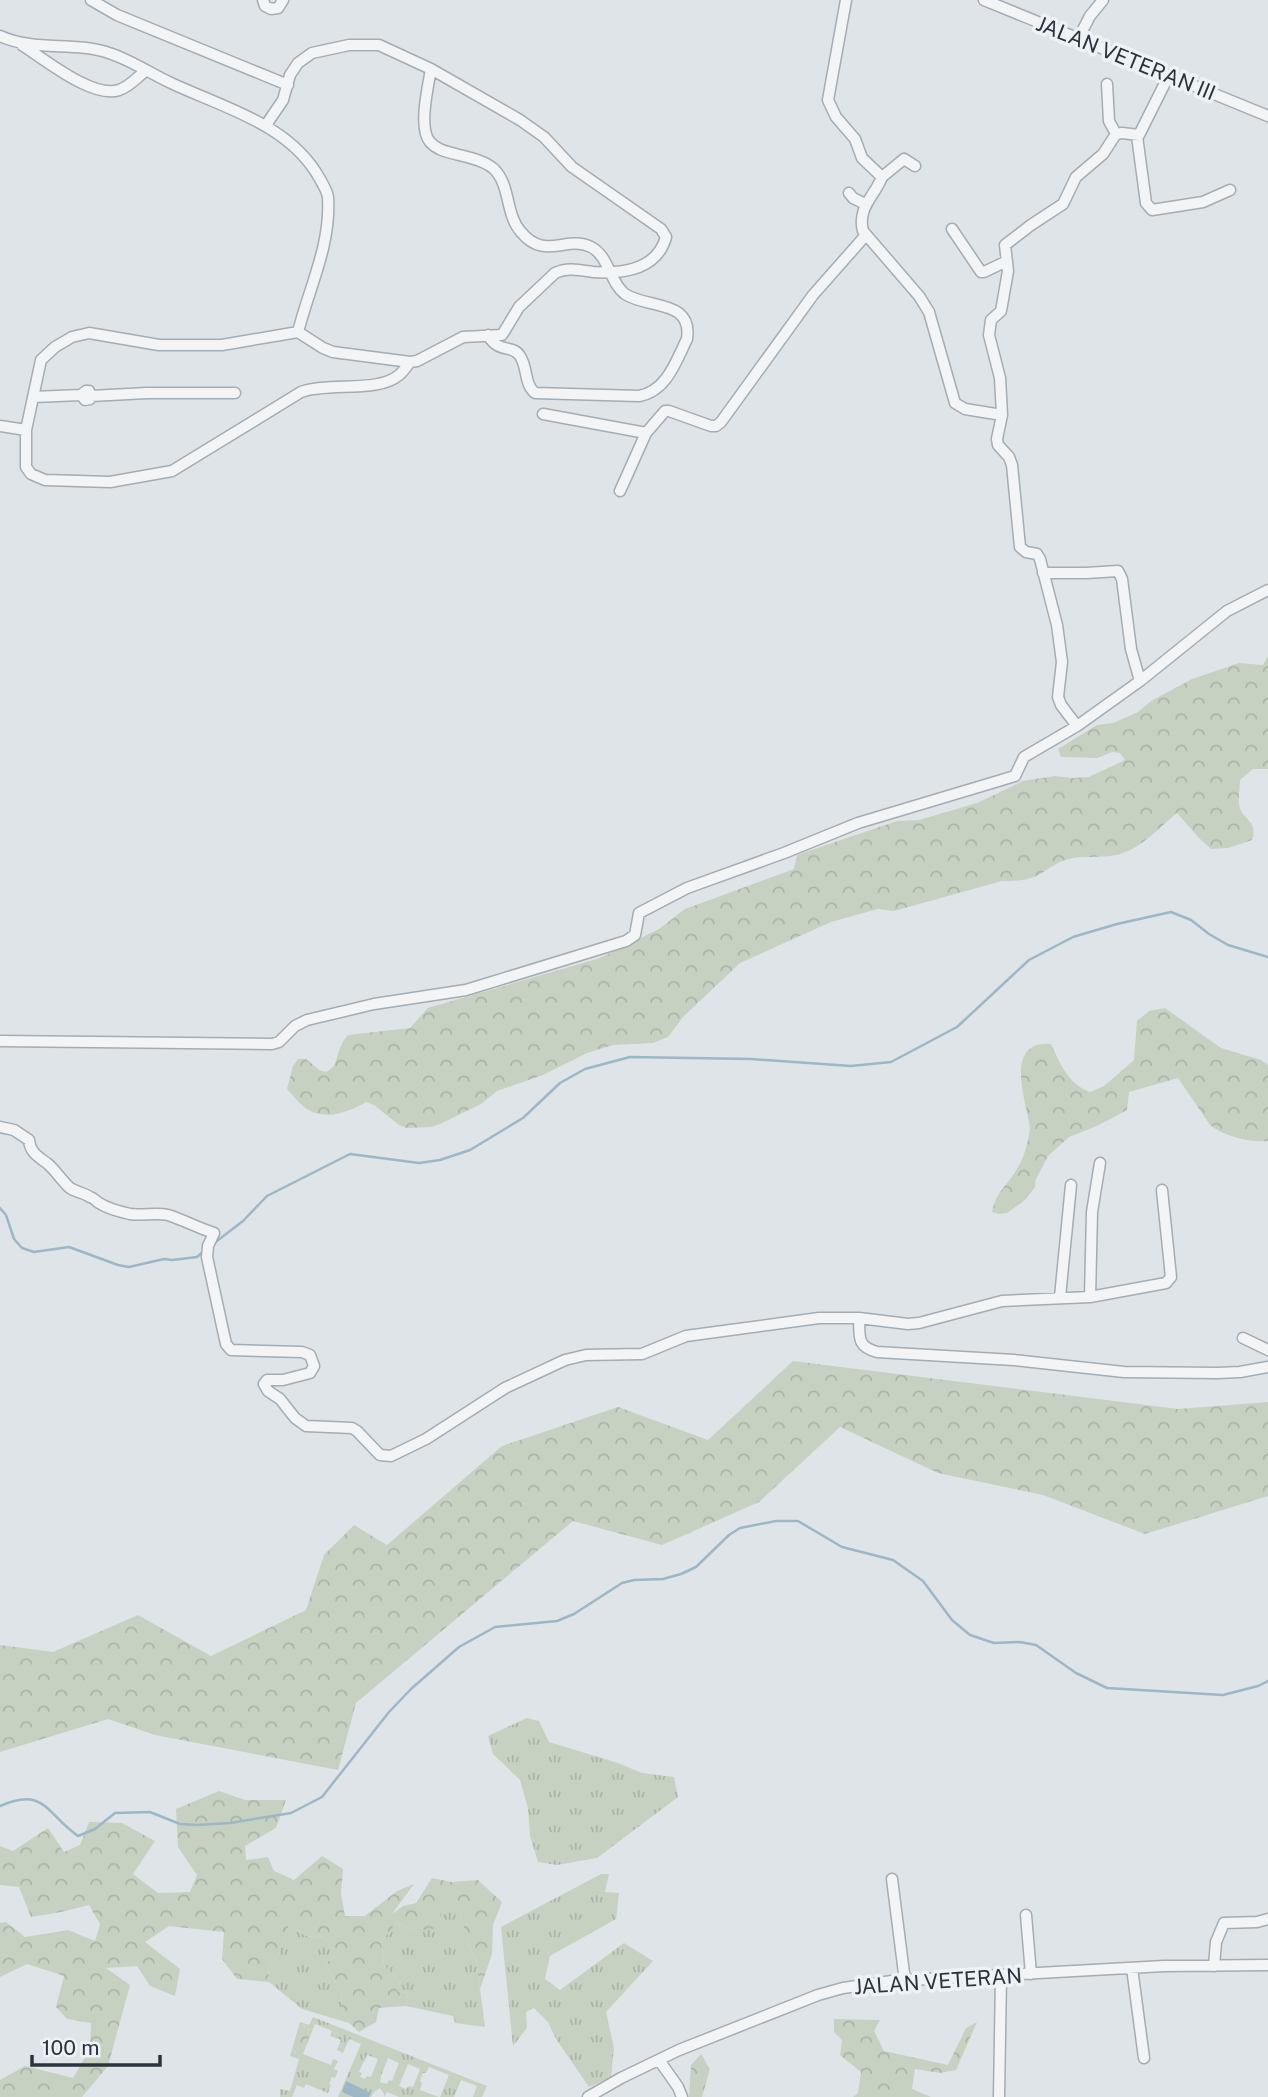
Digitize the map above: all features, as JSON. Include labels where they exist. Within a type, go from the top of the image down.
[{"type":"street","points":[[92,0],[117,15],[288,85]]},
{"type":"street","points":[[263,0],[265,6],[271,9],[278,8],[283,0]]},
{"type":"street","points":[[846,0],[828,100],[836,117],[855,139],[862,158],[882,177]]},
{"type":"street","name":"JALAN VETERAN III","points":[[984,0],[1268,116]]},
{"type":"street","points":[[1078,39],[1090,16],[1103,0]]},
{"type":"street","points":[[0,36],[29,45],[93,49],[110,53],[266,125],[301,153],[314,168],[328,195],[326,242],[298,332]]},
{"type":"street","points":[[16,41],[79,81],[106,92],[120,90],[145,71]]},
{"type":"street","points":[[266,125],[283,100],[290,75],[298,64],[313,53],[349,45],[379,45],[430,69],[520,120],[544,137],[572,167],[661,229],[666,237],[664,245],[651,261],[628,271],[611,273],[561,270],[519,307],[502,335],[463,337],[417,361],[333,352],[298,332],[222,345],[159,345],[89,333],[72,338],[55,347],[41,360],[26,430],[26,467],[36,477],[45,480],[110,482],[172,471],[301,392],[315,388],[386,382],[400,375],[410,362]]},
{"type":"street","points":[[430,69],[424,119],[425,135],[442,151],[483,162],[493,169],[502,180],[511,216],[528,240],[544,247],[591,247],[600,255],[624,293],[676,310],[687,324],[687,338],[666,380],[649,394],[639,396],[535,393],[528,386],[525,367],[516,351],[495,346],[488,335]]},
{"type":"street","points":[[1137,136],[1169,75]]},
{"type":"street","points":[[1107,84],[1109,121],[1116,134]]},
{"type":"street","points":[[1077,726],[1058,697],[1062,662],[1057,625],[1037,554],[1026,552],[1020,547],[1012,465],[1009,457],[998,445],[997,439],[1002,415],[999,371],[989,335],[992,318],[1001,311],[1008,271],[1005,248],[1009,241],[1063,204],[1076,177],[1102,154],[1116,134],[1122,132],[1137,136]]},
{"type":"street","points":[[1137,136],[1146,204],[1152,210],[1203,202],[1230,190]]},
{"type":"street","points":[[915,166],[904,159],[882,177],[865,204],[862,226],[929,312],[955,403],[965,409],[1002,415]]},
{"type":"street","points":[[849,193],[865,204]]},
{"type":"street","points":[[952,229],[981,272],[1007,261]]},
{"type":"street","points":[[620,491],[646,433],[665,411],[711,426],[722,422],[813,295],[866,234]]},
{"type":"street","points":[[33,397],[235,393]]},
{"type":"street","points":[[543,414],[646,433]]},
{"type":"street","points":[[0,426],[26,430]]},
{"type":"street","points":[[1043,573],[1118,570],[1122,579],[1131,649],[1140,681]]},
{"type":"street","points":[[0,1041],[272,1044],[279,1042],[295,1026],[307,1020],[374,1004],[466,990],[630,939],[636,932],[639,913],[706,881],[858,823],[1017,775],[1024,757],[1077,726],[1140,681],[1227,611],[1268,590]]},
{"type":"street","points":[[0,1127],[14,1130],[29,1140],[33,1152],[69,1187],[98,1203],[128,1213],[169,1215],[214,1233],[207,1257],[226,1344],[232,1350],[302,1352],[310,1355],[314,1366],[310,1373],[283,1380],[267,1380],[264,1384],[268,1391],[280,1399],[289,1412],[306,1426],[352,1428],[380,1455],[402,1451],[505,1388],[565,1360],[586,1355],[642,1353],[686,1336],[819,1318],[919,1323],[1002,1301],[1090,1297],[1166,1283],[1171,1277],[1162,1190]]},
{"type":"street","points":[[1090,1297],[1092,1213],[1100,1163]]},
{"type":"street","points":[[1059,1297],[1071,1185]]},
{"type":"street","points":[[859,1318],[860,1342],[865,1349],[877,1352],[1014,1360],[1124,1372],[1217,1373],[1268,1367]]},
{"type":"street","points":[[1243,1338],[1268,1350]]},
{"type":"street","points":[[892,1879],[905,1981]]},
{"type":"street","points":[[1026,1915],[1031,1974]]},
{"type":"street","points":[[1214,1966],[1216,1942],[1224,1923],[1268,1919]]},
{"type":"street","name":"JALAN VETERAN","points":[[588,2097],[659,2060],[818,1995],[844,1988],[905,1981],[1164,1966],[1268,1965]]},
{"type":"street","points":[[1132,1968],[1144,2058]]},
{"type":"street","points":[[999,2097],[1002,1976]]},
{"type":"street","points":[[659,2060],[682,2097]]},
{"type":"green space","points":[[1268,656],[1268,769],[1253,769],[1240,780],[1240,809],[1253,828],[1252,840],[1228,848],[1211,849],[1177,813],[1138,846],[1120,854],[1068,859],[1030,878],[1002,881],[894,911],[878,909],[831,922],[740,963],[683,1017],[668,1037],[653,1043],[613,1045],[587,1053],[543,1075],[497,1091],[481,1104],[432,1127],[407,1128],[399,1125],[374,1105],[366,1102],[343,1112],[318,1114],[303,1106],[287,1089],[293,1066],[298,1059],[306,1059],[319,1070],[326,1072],[335,1064],[342,1043],[348,1035],[410,1028],[428,1008],[600,958],[659,929],[685,909],[794,869],[797,855],[897,821],[919,820],[977,803],[1023,781],[1055,776],[1089,777],[1125,760],[1120,753],[1112,752],[1097,758],[1061,757],[1058,749],[1097,725],[1113,723],[1138,712],[1151,701],[1192,679],[1239,663],[1263,665]]},
{"type":"green space","points":[[1165,1008],[1221,1048],[1261,1060],[1268,1065],[1268,1141],[1238,1138],[1210,1125],[1178,1078],[1129,1092],[1127,1110],[1069,1137],[1048,1156],[1036,1179],[1035,1187],[1026,1199],[1007,1213],[992,1212],[1000,1193],[1020,1163],[1027,1143],[1030,1128],[1021,1074],[1022,1062],[1027,1052],[1036,1045],[1051,1044],[1070,1078],[1090,1092],[1104,1086],[1134,1060],[1137,1021],[1149,1011]]},
{"type":"green space","points":[[793,1361],[1178,1409],[1268,1402],[1268,1496],[1145,1534],[1043,1495],[938,1473],[840,1427],[759,1502],[662,1545],[573,1521],[356,1703],[338,1770],[155,1735],[108,1719],[0,1752],[0,1645],[53,1652],[138,1615],[211,1656],[306,1610],[324,1555],[354,1525],[387,1545],[502,1446],[618,1407],[708,1440]]},
{"type":"green space","points":[[527,1718],[539,1721],[549,1742],[642,1773],[674,1777],[678,1797],[597,1858],[557,1865],[538,1862],[530,1836],[528,1808],[520,1780],[493,1754],[488,1736]]},
{"type":"green space","points":[[219,1791],[245,1800],[286,1800],[276,1828],[245,1846],[246,1860],[268,1857],[274,1871],[294,1880],[322,1856],[343,1869],[341,1894],[345,1916],[365,1916],[397,1891],[414,1884],[392,1914],[403,1906],[416,1903],[432,1878],[451,1882],[478,1880],[502,1902],[493,1925],[492,1954],[480,1989],[476,1958],[469,1947],[459,1909],[442,1908],[439,1928],[414,1931],[397,1922],[381,1942],[384,1965],[400,1983],[397,1991],[408,1993],[406,2006],[379,2008],[376,2022],[359,2032],[349,2023],[341,2007],[342,1993],[325,1964],[337,1954],[325,1938],[306,1936],[289,1925],[279,1954],[268,1966],[269,1982],[237,1979],[222,1959],[224,1932],[169,1926],[145,1942],[180,1969],[175,1996],[150,1986],[137,1966],[106,1968],[130,1985],[108,2066],[82,2097],[0,2097],[0,2080],[25,2066],[73,2078],[90,2049],[91,2023],[67,2019],[56,2007],[64,1976],[27,1964],[0,1977],[0,1923],[6,1922],[25,1937],[68,1930],[95,1941],[100,1924],[89,1905],[31,1917],[19,1887],[0,1885],[0,1846],[13,1851],[48,1828],[64,1852],[80,1845],[89,1822],[122,1823],[155,1841],[133,1874],[158,1893],[190,1892],[197,1875],[178,1847],[176,1809]]},
{"type":"green space","points":[[601,1874],[609,1874],[605,1892],[619,1893],[616,1919],[550,1956],[545,1979],[560,1990],[624,1943],[653,1961],[606,2012],[614,2048],[611,2077],[589,2087],[556,2039],[548,2022],[534,2008],[526,2012],[527,2028],[513,2046],[501,1927]]},
{"type":"green space","points":[[442,1907],[459,1909],[469,1947],[476,1958],[485,2027],[455,2023],[453,2016],[406,2006],[408,1993],[397,1991],[400,1983],[384,1965],[381,1942],[397,1922],[414,1931]]},
{"type":"green space","points":[[289,1925],[306,1936],[325,1938],[337,1954],[325,1964],[342,1993],[341,2007],[349,2023],[302,2009],[269,1982],[268,1966],[279,1954]]},
{"type":"green space","points":[[313,2017],[487,2086],[482,2097],[473,2097],[477,2086],[461,2080],[454,2097],[440,2097],[449,2075],[429,2067],[426,2073],[423,2073],[420,2090],[439,2097],[399,2097],[387,2092],[384,2097],[380,2088],[371,2097],[371,2093],[342,2092],[353,2097],[338,2097],[361,2044],[349,2039],[343,2053],[337,2050],[341,2040],[330,2036],[332,2031],[315,2024],[303,2054],[331,2065],[333,2059],[338,2061],[334,2069],[338,2071],[335,2078],[332,2077],[328,2093],[306,2084],[304,2088],[297,2085],[292,2097],[280,2097],[280,2089],[290,2091],[299,2059],[290,2056],[300,2022],[309,2025]],"holes":[[[304,2025],[309,2030],[308,2037],[295,2053],[293,2049],[301,2026]],[[367,2055],[378,2059],[371,2077],[360,2077],[362,2073],[359,2072]],[[388,2058],[399,2063],[392,2081],[389,2080],[387,2084],[380,2082]],[[408,2064],[420,2069],[413,2087],[408,2086],[406,2089],[399,2086]]]},
{"type":"green space","points":[[834,2019],[880,2020],[874,2031],[884,2051],[948,2065],[966,2028],[977,2022],[956,2070],[940,2073],[915,2069],[912,2089],[931,2097],[853,2097],[858,2093],[861,2072],[840,2055],[842,2040],[834,2032]]},
{"type":"green space","points":[[302,2025],[308,2028],[309,2035],[305,2046],[297,2054],[293,2049]]},
{"type":"green space","points":[[701,2054],[710,2069],[702,2097],[689,2097],[691,2065]]},
{"type":"water","points":[[346,2081],[371,2093],[369,2097],[353,2097],[342,2092]]},
{"type":"waterway","points":[[213,1244],[243,1221],[267,1196],[350,1154],[419,1163],[440,1160],[470,1150],[523,1118],[560,1083],[585,1069],[630,1057],[751,1059],[851,1066],[891,1062],[957,1027],[1029,960],[1073,937],[1117,924],[1171,912],[1191,920],[1228,945],[1268,957]]},
{"type":"waterway","points":[[0,1208],[6,1215],[14,1239],[22,1248],[34,1252],[69,1247],[129,1267],[164,1259],[197,1257],[205,1250]]},
{"type":"waterway","points":[[0,1806],[27,1799],[36,1801],[78,1836],[95,1829],[115,1813],[150,1812],[180,1824],[197,1825],[230,1823],[291,1813],[322,1797],[389,1712],[459,1647],[495,1627],[557,1621],[574,1614],[622,1583],[663,1579],[681,1574],[696,1567],[740,1528],[776,1521],[798,1521],[842,1547],[893,1560],[923,1581],[952,1620],[970,1635],[994,1643],[1020,1642],[1036,1645],[1076,1673],[1107,1688],[1223,1695],[1268,1681]]}]
